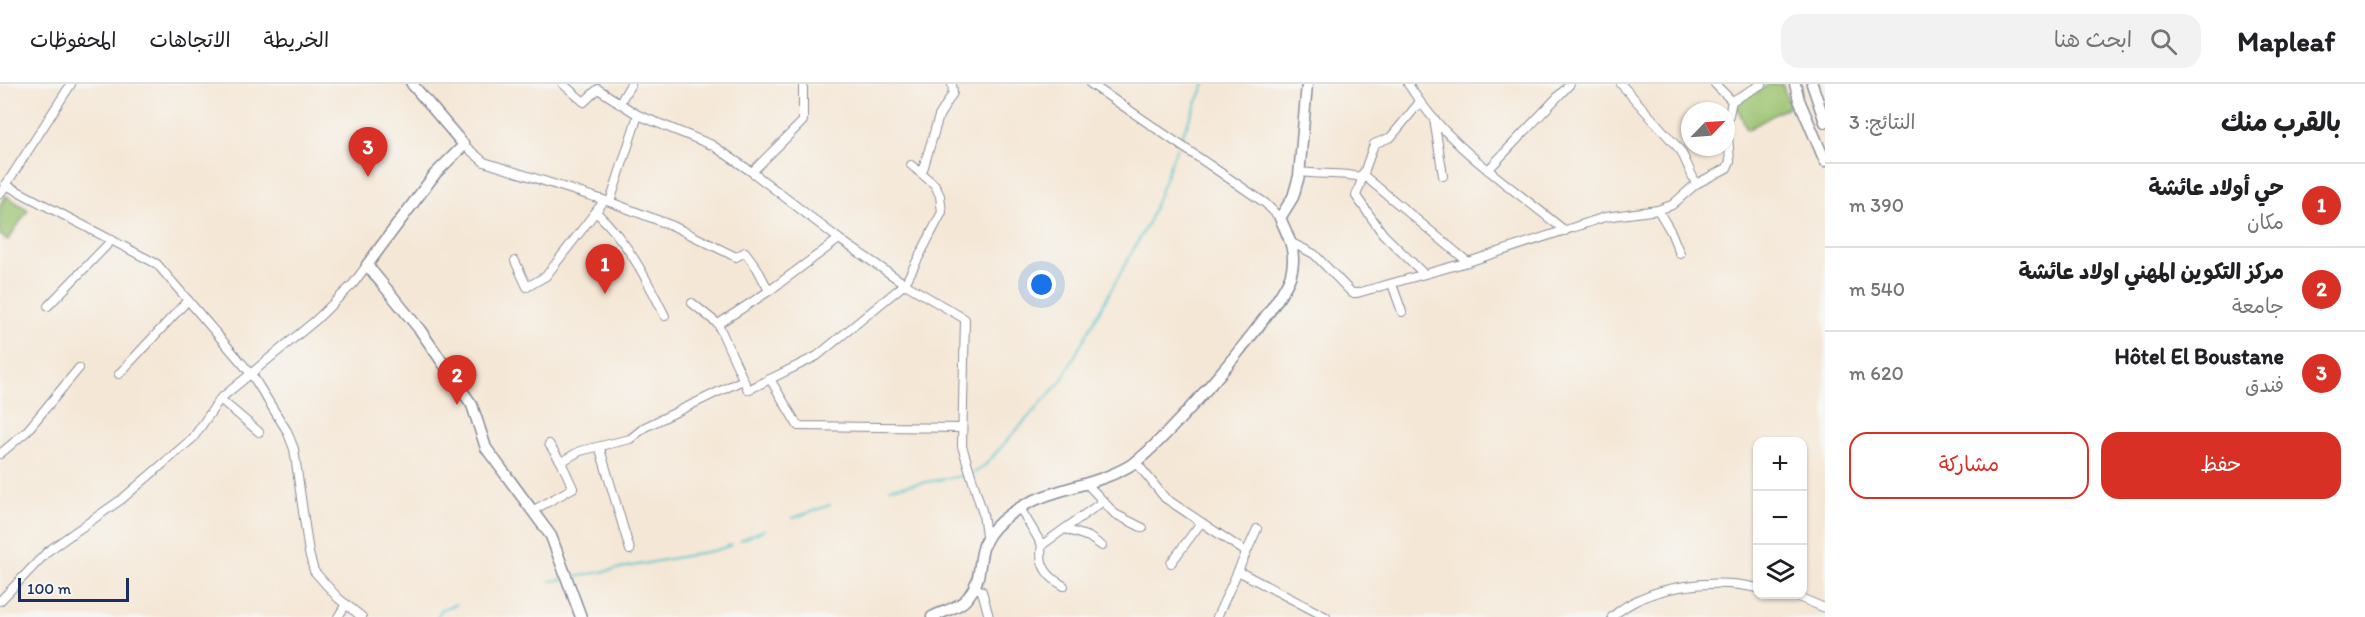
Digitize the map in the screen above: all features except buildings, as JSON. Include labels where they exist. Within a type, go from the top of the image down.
[{"type":"street","points":[[0,194],[71,84]]},
{"type":"street","points":[[412,84],[464,145],[484,162],[673,226],[736,256],[745,252],[769,291]]},
{"type":"street","points":[[563,84],[584,102],[598,89],[638,115],[711,145],[752,172],[839,239],[905,284],[965,319],[962,446],[980,504],[986,536],[974,587],[967,599],[932,617]]},
{"type":"street","points":[[619,104],[631,84]]},
{"type":"street","points":[[752,172],[803,121],[803,84]]},
{"type":"street","points":[[922,173],[939,116],[952,88],[959,84]]},
{"type":"street","points":[[986,536],[1020,508],[1049,496],[1112,476],[1136,462],[1178,421],[1286,288],[1292,272],[1292,243],[1280,218],[1265,203],[1091,84]]},
{"type":"street","points":[[1280,218],[1293,197],[1299,172],[1307,84]]},
{"type":"street","points":[[1408,84],[1419,103],[1488,170],[1564,231]]},
{"type":"street","points":[[1488,170],[1570,84]]},
{"type":"street","points":[[1622,84],[1681,152],[1696,184]]},
{"type":"street","points":[[1715,84],[1732,101]]},
{"type":"street","points":[[1292,243],[1314,254],[1352,293],[1392,285],[1605,217],[1658,210],[1672,205],[1696,184],[1724,171],[1729,165],[1726,124],[1732,101],[1762,84]]},
{"type":"street","points":[[1795,84],[1800,86],[1807,84]]},
{"type":"street","points":[[1795,84],[1799,100],[1825,161]]},
{"type":"street","points":[[1812,84],[1825,122]]},
{"type":"street","points":[[1419,103],[1391,136],[1374,144],[1361,176],[1356,196],[1383,234],[1424,274]]},
{"type":"street","points":[[515,261],[527,287],[546,276],[607,202],[638,115]]},
{"type":"street","points":[[1434,119],[1443,176]]},
{"type":"street","points":[[0,601],[48,551],[122,499],[193,438],[220,399],[252,375],[316,320],[353,284],[435,174],[464,145]]},
{"type":"street","points":[[692,303],[718,324],[748,390],[817,356],[905,284],[942,212],[940,196],[935,185],[911,165]]},
{"type":"street","points":[[1299,172],[1318,175],[1338,172],[1361,176],[1468,262]]},
{"type":"street","points":[[6,185],[157,264],[252,375],[287,431],[294,449],[309,553],[314,571],[346,604],[363,617]]},
{"type":"street","points":[[1658,210],[1680,254]]},
{"type":"street","points":[[597,213],[617,231],[641,268],[665,316]]},
{"type":"street","points":[[718,324],[769,291],[839,239]]},
{"type":"street","points":[[48,306],[112,240]]},
{"type":"street","points":[[367,265],[420,330],[472,405],[486,448],[551,536],[581,617]]},
{"type":"street","points":[[1392,285],[1402,312]]},
{"type":"street","points":[[118,374],[188,300]]},
{"type":"street","points":[[0,454],[26,432],[79,368]]},
{"type":"street","points":[[770,379],[798,426],[962,428]]},
{"type":"street","points":[[561,462],[580,451],[630,440],[645,428],[743,380]]},
{"type":"street","points":[[220,399],[259,432]]},
{"type":"street","points":[[532,511],[573,488],[561,462],[549,444]]},
{"type":"street","points":[[600,448],[630,550]]},
{"type":"street","points":[[1136,462],[1166,498],[1200,524],[1246,552]]},
{"type":"street","points":[[1088,485],[1116,514],[1143,528]]},
{"type":"street","points":[[1064,586],[1049,578],[1039,557],[1042,546],[1102,502]]},
{"type":"street","points":[[1020,508],[1042,546]]},
{"type":"street","points":[[1171,563],[1200,524]]},
{"type":"street","points":[[1065,529],[1089,537],[1102,546]]},
{"type":"street","points":[[1217,617],[1257,529]]},
{"type":"street","points":[[1238,571],[1326,617]]},
{"type":"street","points":[[1612,617],[1624,606],[1646,596],[1680,588],[1716,584],[1753,588]]},
{"type":"street","points":[[974,587],[982,591],[989,617]]},
{"type":"street","points":[[1803,599],[1825,608]]},
{"type":"street","points":[[338,617],[346,604]]},
{"type":"green space","points":[[1770,84],[1782,84],[1790,106],[1747,130],[1735,103]]},
{"type":"green space","points":[[6,196],[28,210],[8,240],[0,235],[0,205]]},
{"type":"waterway","points":[[1180,140],[1205,84]]},
{"type":"waterway","points":[[974,473],[984,466],[1061,381],[1149,221],[1177,147]]},
{"type":"waterway","points":[[890,488],[969,475]]},
{"type":"waterway","points":[[793,518],[830,505]]},
{"type":"waterway","points":[[741,540],[764,530]]},
{"type":"waterway","points":[[569,578],[717,550],[731,545]]},
{"type":"waterway","points":[[551,581],[564,579]]},
{"type":"waterway","points":[[437,617],[442,609],[457,604]]},
{"type":"place","name":"Hôtel El Boustane","points":[[368,177]]},
{"type":"place","name":"حي أولاد عائشة","points":[[605,294]]},
{"type":"place","name":"مركز التكوين المهني اولاد عائشة","points":[[457,405]]}]
